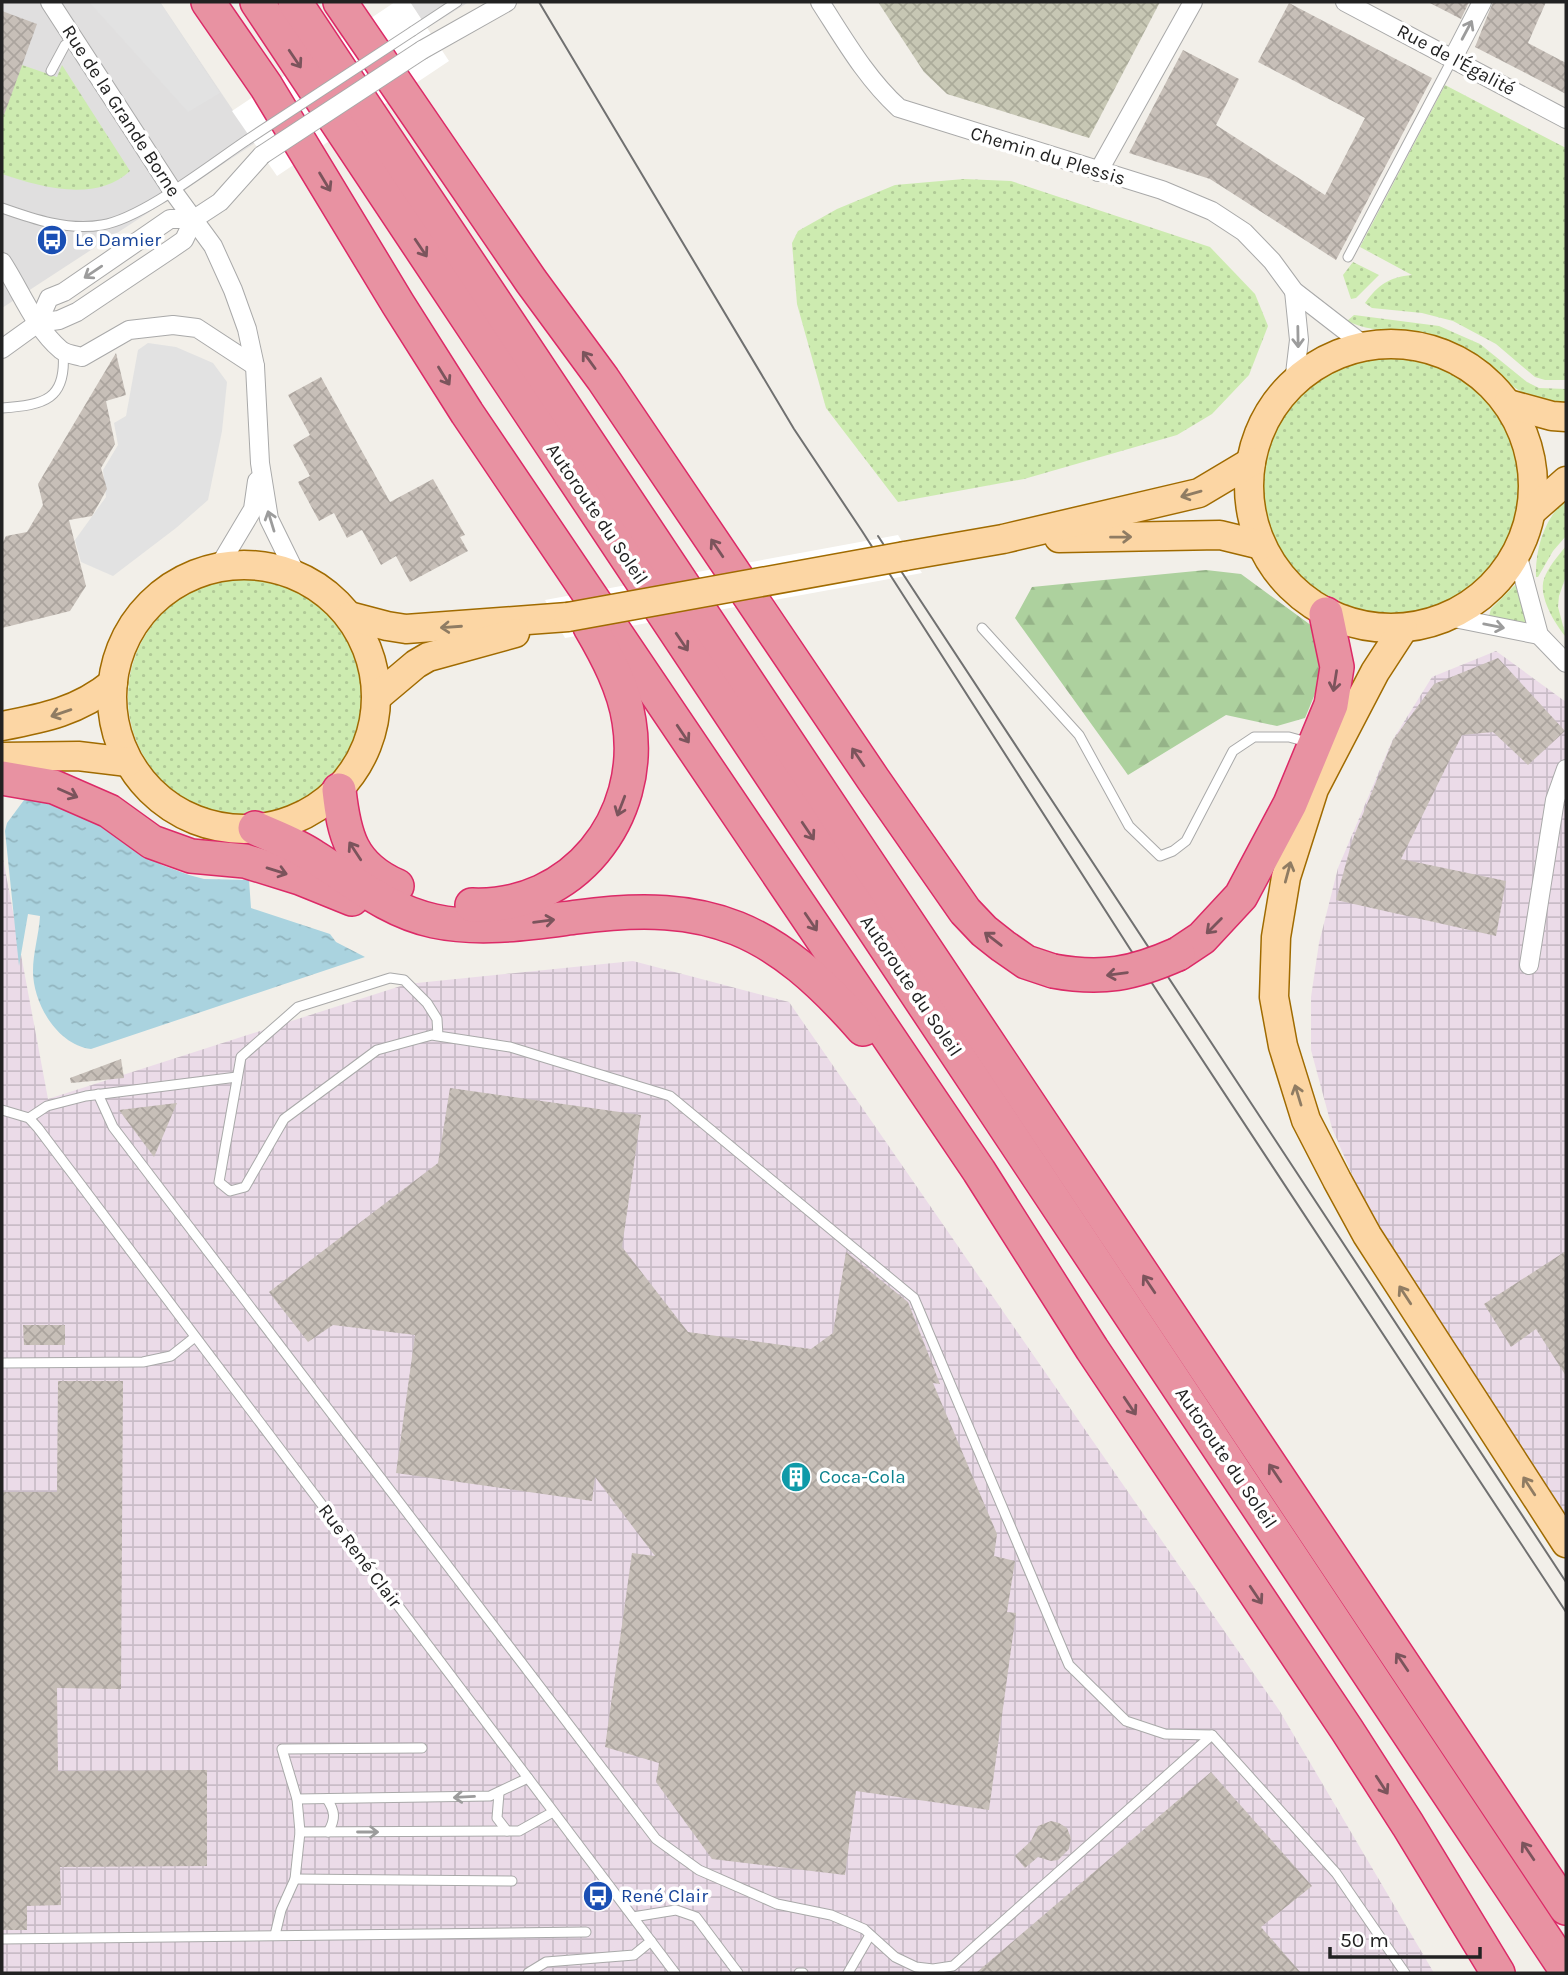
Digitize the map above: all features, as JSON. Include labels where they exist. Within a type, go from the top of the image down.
[{"type":"highway","points":[[208,2],[266,86],[467,413],[979,1171],[1092,1349],[1347,1730],[1498,1973]]},
{"type":"highway","name":"Autoroute du Soleil","points":[[257,2],[1566,1970]]},
{"type":"highway","name":"Autoroute du Soleil","points":[[295,2],[1566,1908]]},
{"type":"highway","points":[[340,2],[531,281],[603,379],[965,911],[984,931],[1026,962],[1081,976],[1121,974],[1149,967],[1178,954],[1202,938],[1241,896],[1290,804],[1331,705],[1337,667],[1326,614]]},
{"type":"highway","points":[[339,790],[346,835],[361,861],[385,880],[404,889],[444,903],[467,905],[504,904],[526,898],[562,880],[602,843],[627,789],[632,751],[622,689],[595,636],[467,413]]},
{"type":"highway","points":[[2,778],[54,787],[109,811],[152,842],[191,856],[245,861],[300,878],[366,904],[415,916],[454,924],[506,925],[612,912],[658,911],[709,919],[768,943],[792,959],[826,989],[899,1072],[1092,1349]]},
{"type":"highway","points":[[255,828],[293,844],[360,889],[415,916]]},
{"type":"main road","points":[[1404,345],[1434,351],[1465,365],[1489,382],[1508,404],[1522,429],[1531,456],[1534,485],[1532,511],[1517,553],[1503,574],[1485,593],[1449,617],[1403,629],[1369,627],[1326,614],[1300,596],[1285,581],[1261,545],[1250,504],[1251,462],[1266,418],[1294,382],[1313,367],[1335,355],[1365,346],[1404,345]]},
{"type":"main road","points":[[1508,404],[1566,417]]},
{"type":"main road","points":[[349,616],[406,629],[568,617],[1003,539],[1199,493],[1251,462]]},
{"type":"main road","points":[[1532,511],[1566,481]]},
{"type":"main road","points":[[1003,539],[1220,535],[1261,545]]},
{"type":"main road","points":[[254,565],[296,574],[322,590],[349,616],[366,646],[378,696],[374,727],[359,763],[339,790],[314,809],[294,819],[275,825],[236,829],[192,818],[166,804],[149,788],[128,762],[119,742],[114,721],[113,683],[125,638],[148,606],[164,592],[189,577],[219,566],[254,565]]},
{"type":"main road","points":[[378,696],[428,657],[568,617]]},
{"type":"main road","points":[[1403,629],[1375,672],[1314,789],[1286,877],[1276,937],[1274,997],[1283,1046],[1306,1120],[1343,1191],[1374,1247],[1566,1543]]},
{"type":"main road","points":[[2,726],[49,717],[69,710],[113,683]]},
{"type":"main road","points":[[2,757],[67,756],[128,762]]},
{"type":"street","name":"Rue de la Grande Borne","points":[[50,2],[172,190],[212,246],[233,290],[247,329],[255,366],[260,463]]},
{"type":"street","points":[[2,349],[38,323],[59,320],[77,312],[171,249],[184,240],[194,219],[220,202],[262,155],[422,50],[507,2]]},
{"type":"street","name":"Chemin du Plessis","points":[[820,2],[865,71],[884,95],[899,108],[1162,190],[1212,211],[1244,232],[1272,261],[1294,291],[1365,346]]},
{"type":"street","points":[[1098,172],[1193,2]]},
{"type":"street","name":"Rue de l'Égalité","points":[[1345,2],[1566,119]]},
{"type":"street","points":[[1453,58],[1482,2]]},
{"type":"street","points":[[38,323],[48,298],[64,292],[170,219],[194,219]]},
{"type":"street","points":[[2,262],[38,323],[63,352],[82,357],[129,330],[173,325],[197,328],[255,366]]},
{"type":"street","points":[[1294,291],[1299,340],[1294,382]]},
{"type":"street","points":[[219,566],[253,509],[260,463]]},
{"type":"street","points":[[260,463],[269,519],[296,574]]},
{"type":"street","points":[[1517,553],[1539,635],[1566,663]]},
{"type":"street","points":[[1449,617],[1539,635]]},
{"type":"street","points":[[1529,965],[1555,800],[1566,769]]},
{"type":"lane","points":[[2,208],[62,225],[103,225],[145,207],[457,2]]},
{"type":"lane","points":[[51,71],[65,45],[74,38]]},
{"type":"lane","points":[[1348,257],[1453,58]]},
{"type":"lane","points":[[2,408],[32,406],[49,399],[60,388],[64,367],[63,352]]},
{"type":"lane","points":[[982,628],[1079,735],[1129,826],[1160,856],[1173,851],[1186,841],[1233,751],[1254,737],[1289,737],[1313,744]]},
{"type":"lane","points":[[438,1036],[437,1019],[427,1003],[404,980],[390,978],[298,1007],[241,1057],[219,1182],[230,1191],[245,1187],[284,1119],[377,1050],[432,1035],[438,1036],[510,1047],[670,1096],[914,1297],[1069,1665],[1126,1721],[1166,1734],[1212,1735],[1336,1873],[1405,1973]]},
{"type":"lane","points":[[2,1110],[29,1118],[47,1106],[98,1094],[237,1077]]},
{"type":"lane","points":[[98,1094],[113,1127],[656,1839],[699,1870],[777,1904],[831,1916],[863,1929],[914,1970],[953,1966],[1212,1735]]},
{"type":"lane","name":"Rue René Clair","points":[[29,1118],[675,1973]]},
{"type":"lane","points":[[2,1363],[144,1362],[171,1356],[195,1337]]},
{"type":"lane","points":[[275,1936],[281,1910],[295,1879],[300,1832],[297,1799],[282,1749],[422,1748]]},
{"type":"lane","points":[[297,1799],[490,1796],[528,1778]]},
{"type":"lane","points":[[499,1793],[497,1818],[507,1830]]},
{"type":"lane","points":[[327,1798],[334,1812],[333,1825],[328,1832]]},
{"type":"lane","points":[[300,1832],[519,1831],[553,1812]]},
{"type":"lane","points":[[295,1879],[512,1881]]},
{"type":"lane","points":[[633,1917],[676,1910],[696,1917],[738,1973]]},
{"type":"lane","points":[[2,1939],[586,1932]]},
{"type":"lane","points":[[848,1973],[870,1935]]},
{"type":"lane","points":[[528,1973],[546,1962],[634,1955],[651,1941]]},
{"type":"shaded area","points":[[2,2],[160,2],[255,143],[2,308]]},
{"type":"shaded area","points":[[89,2],[160,2],[220,93],[188,112]]},
{"type":"shaded area","points":[[410,2],[469,2],[427,28]]},
{"type":"shaded area","points":[[878,2],[1160,2],[1089,138],[947,94],[924,72]]},
{"type":"shaded area","points":[[148,343],[176,347],[213,363],[227,382],[222,431],[208,500],[113,576],[81,562],[75,540],[106,497],[103,470],[118,445],[114,423],[126,416],[138,350]]},
{"type":"shaded area","points":[[1496,651],[1566,702],[1566,1520],[1412,1284],[1366,1207],[1332,1128],[1311,1050],[1311,997],[1319,943],[1338,868],[1392,741],[1432,677]]},
{"type":"shaded area","points":[[2,853],[48,1099],[407,984],[633,961],[789,1002],[1279,1710],[1434,1973],[2,1973]]},
{"type":"green space","points":[[22,65],[57,77],[62,65],[130,171],[101,187],[85,189],[33,184],[2,174],[2,103],[7,105]]},
{"type":"green space","points":[[1445,85],[1566,148],[1566,380],[1535,377],[1496,344],[1453,321],[1422,313],[1372,308],[1365,303],[1385,283],[1412,275],[1360,247]]},
{"type":"green space","points":[[964,179],[1011,181],[1210,247],[1255,294],[1268,326],[1249,375],[1212,414],[1177,435],[1024,479],[898,502],[826,408],[797,304],[792,243],[798,231],[837,209],[895,185]]},
{"type":"green space","points":[[1353,262],[1379,275],[1356,298],[1351,299],[1343,275]]},
{"type":"green space","points":[[1354,315],[1439,326],[1480,344],[1527,382],[1539,388],[1566,389],[1566,406],[1525,394],[1463,347],[1425,335],[1372,329],[1347,321]]},
{"type":"green space","points":[[1390,358],[1440,368],[1462,380],[1482,396],[1498,416],[1510,438],[1520,488],[1510,538],[1498,560],[1482,580],[1462,596],[1440,608],[1390,618],[1340,608],[1318,596],[1298,580],[1282,560],[1270,538],[1260,488],[1270,438],[1282,416],[1298,396],[1318,380],[1340,368]]},
{"type":"green space","points":[[1566,499],[1566,536],[1536,577],[1537,555],[1543,534],[1552,515]]},
{"type":"green space","points":[[1566,546],[1566,576],[1558,607],[1566,637],[1549,610],[1543,586],[1548,570]]},
{"type":"green space","points":[[1206,570],[1241,574],[1312,626],[1324,672],[1305,718],[1277,726],[1226,715],[1128,775],[1015,618],[1032,587]]},
{"type":"green space","points":[[247,578],[270,580],[293,587],[323,605],[339,621],[361,662],[366,697],[364,720],[357,743],[339,773],[323,789],[282,811],[247,816],[224,814],[201,807],[171,789],[155,773],[133,732],[128,697],[130,674],[137,651],[155,621],[171,605],[212,583]]},
{"type":"green space","points":[[1518,585],[1529,620],[1526,625],[1489,616],[1491,609]]},
{"type":"water","points":[[27,796],[76,807],[162,865],[204,879],[249,880],[251,908],[330,934],[336,942],[365,957],[91,1049],[79,1046],[58,1031],[42,1009],[37,996],[33,971],[40,916],[28,914],[19,966],[5,831],[7,823]]},
{"type":"pier","points":[[395,2],[410,2],[449,61],[277,176],[232,111]]},
{"type":"pier","points":[[898,535],[922,573],[565,638],[545,600]]},
{"type":"building","points":[[1428,2],[1469,2],[1461,19]]},
{"type":"building","points":[[1493,2],[1546,2],[1528,43],[1566,63],[1566,94],[1475,47]]},
{"type":"building","points":[[1289,3],[1432,78],[1336,260],[1210,179],[1129,153],[1183,50],[1239,79],[1216,125],[1325,195],[1365,118],[1258,62]]},
{"type":"building","points":[[2,11],[37,24],[4,115],[2,115]]},
{"type":"building","points":[[116,353],[126,395],[106,401],[115,444],[101,468],[107,489],[92,516],[69,520],[86,586],[70,611],[2,628],[2,544],[6,536],[27,532],[43,505],[38,484]]},
{"type":"building","points":[[321,377],[390,502],[433,479],[465,535],[460,537],[468,551],[410,582],[396,556],[381,565],[362,530],[347,538],[334,513],[319,521],[298,482],[310,476],[293,445],[310,435],[288,395]]},
{"type":"building","points":[[1498,658],[1565,731],[1528,765],[1493,732],[1462,735],[1401,859],[1506,881],[1496,936],[1336,900],[1352,841],[1393,740],[1434,684]]},
{"type":"building","points":[[121,1059],[124,1078],[71,1083],[70,1078]]},
{"type":"building","name":"Coca-Cola","points":[[450,1088],[641,1115],[622,1247],[688,1332],[811,1349],[833,1333],[846,1252],[908,1302],[940,1384],[933,1383],[997,1534],[994,1556],[1015,1561],[1007,1612],[1016,1613],[989,1810],[856,1791],[845,1875],[712,1859],[656,1782],[659,1763],[605,1747],[632,1553],[655,1556],[595,1477],[592,1501],[396,1473],[415,1335],[333,1325],[308,1342],[269,1292],[438,1163]]},
{"type":"building","points":[[177,1103],[154,1157],[119,1110]]},
{"type":"building","points":[[1566,1251],[1566,1376],[1536,1329],[1511,1347],[1484,1304]]},
{"type":"building","points":[[23,1325],[65,1325],[65,1345],[24,1345]]},
{"type":"building","points":[[58,1381],[123,1381],[121,1689],[57,1688],[58,1771],[207,1770],[207,1866],[60,1867],[61,1905],[27,1906],[27,1930],[2,1930],[2,1492],[57,1492]]},
{"type":"building","points":[[1211,1772],[1312,1886],[1261,1927],[1301,1973],[976,1973]]},
{"type":"building","points":[[1051,1821],[1067,1828],[1071,1838],[1069,1849],[1058,1860],[1038,1857],[1025,1868],[1015,1856],[1031,1841],[1038,1826]]},
{"type":"tram line","points":[[539,2],[794,429],[1157,991],[1566,1612]]},
{"type":"tram line","points":[[878,536],[1566,1582]]},
{"type":"place","name":"Le Damier","points":[[52,240]]},
{"type":"place","name":"Coca-Cola","points":[[796,1477]]},
{"type":"place","name":"René Clair","points":[[598,1896]]}]
